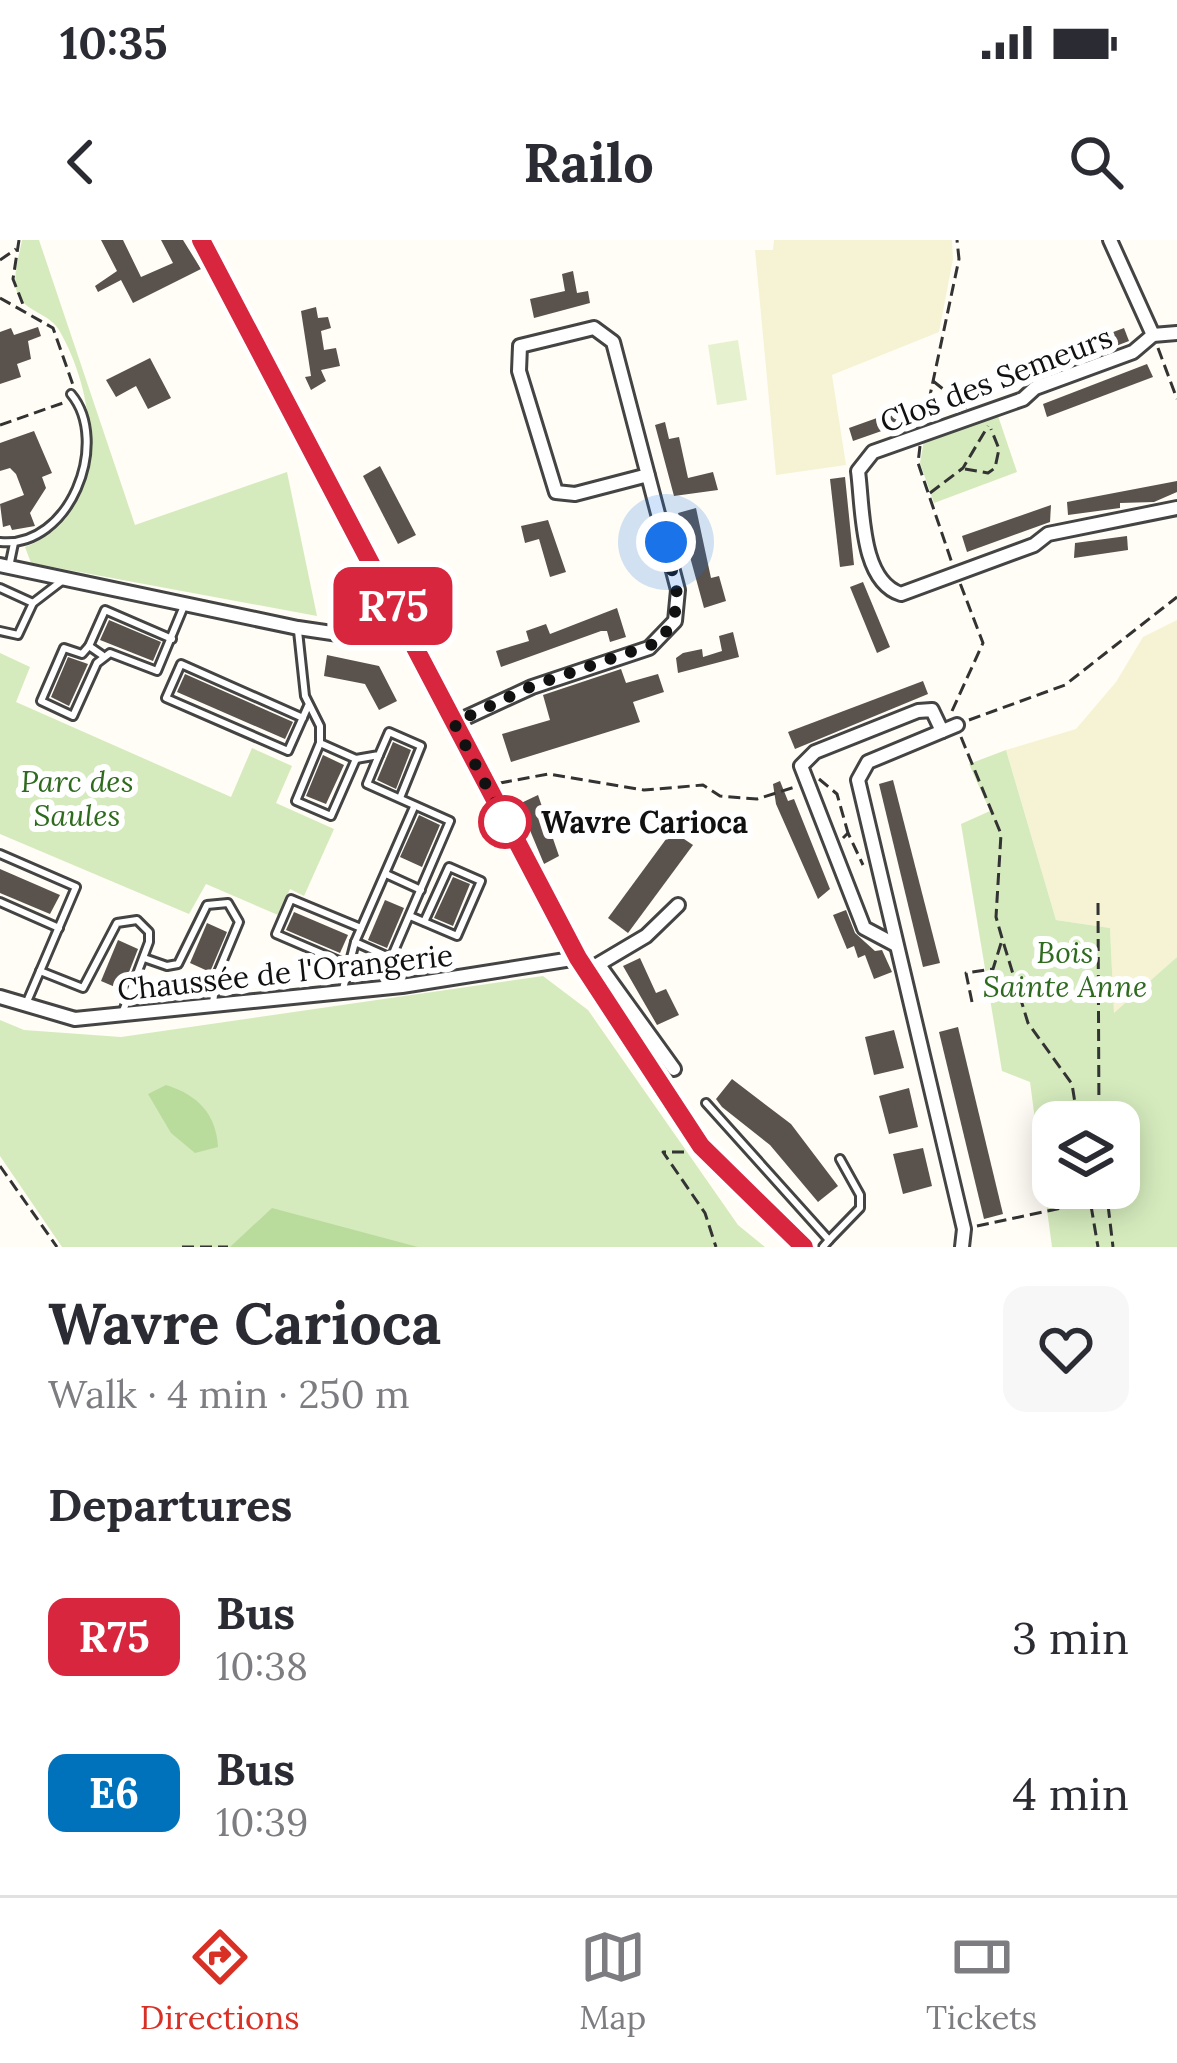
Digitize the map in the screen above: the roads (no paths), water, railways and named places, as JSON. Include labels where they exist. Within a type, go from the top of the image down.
[{"type":"main road","points":[[201,240],[487,785],[587,965],[706,1152],[804,1247]]},
{"type":"street","name":"Clos des Semeurs","points":[[1110,240],[1153,335]]},
{"type":"street","points":[[454,723],[532,686],[649,649],[667,636],[676,616],[678,590],[648,476],[608,335],[585,328],[520,346],[519,370],[556,492],[575,494],[648,476]]},
{"type":"street","name":"Clos des Semeurs","points":[[1177,333],[1153,335],[1133,352],[865,458],[858,471],[868,545],[880,582],[901,594],[1069,528],[1177,508]]},
{"type":"street","points":[[4,566],[298,628],[358,637],[407,633]]},
{"type":"street","points":[[896,945],[864,928],[805,784],[805,758],[918,711],[932,710],[949,728],[868,762],[858,774],[964,1229],[962,1247]]},
{"type":"street","points":[[674,1069],[587,965],[646,936],[678,905]]},
{"type":"street","name":"Chaussée de l'Orangerie","points":[[0,997],[75,1019],[587,965]]},
{"type":"lane","points":[[0,542],[14,543],[54,526],[71,503],[83,453],[80,410],[71,394]]},
{"type":"lane","points":[[4,566],[14,543]]},
{"type":"lane","points":[[0,631],[14,638],[19,635],[33,603],[63,580]]},
{"type":"lane","points":[[0,588],[33,603]]},
{"type":"lane","points":[[89,646],[102,656],[116,654],[157,671],[184,605]]},
{"type":"lane","points":[[102,656],[73,716],[40,701],[64,649],[82,654],[105,610],[172,639]]},
{"type":"lane","points":[[298,628],[308,706],[320,727],[320,743],[296,801],[331,816],[356,759]]},
{"type":"lane","points":[[303,718],[181,664],[166,698],[288,751],[303,718],[308,706]]},
{"type":"lane","points":[[355,942],[391,958],[450,821],[367,784],[389,732],[421,746],[400,798]]},
{"type":"lane","points":[[320,743],[356,759],[380,755]]},
{"type":"lane","points":[[342,992],[346,964],[414,807]]},
{"type":"lane","points":[[0,854],[76,886],[25,1007]]},
{"type":"lane","points":[[410,916],[424,922],[458,936],[481,881],[449,867],[424,922]]},
{"type":"lane","points":[[386,874],[421,890]]},
{"type":"lane","points":[[346,964],[276,934],[291,899],[361,928]]},
{"type":"lane","points":[[144,958],[167,966],[178,964],[207,905],[217,901],[233,907],[238,922],[216,976],[213,1004]]},
{"type":"lane","points":[[0,902],[59,928]]},
{"type":"lane","points":[[40,971],[83,988],[114,927],[127,918],[143,923],[149,932],[144,958],[122,1014]]},
{"type":"lane","points":[[706,1103],[826,1244],[860,1208],[860,1196],[840,1159]]},
{"type":"place","name":"Wavre Carioca","points":[[505,822]]},
{"type":"park label","name":"Parc des Saules","points":[[77,798]]},
{"type":"park label","name":"Bois Sainte Anne","points":[[1065,969]]}]
